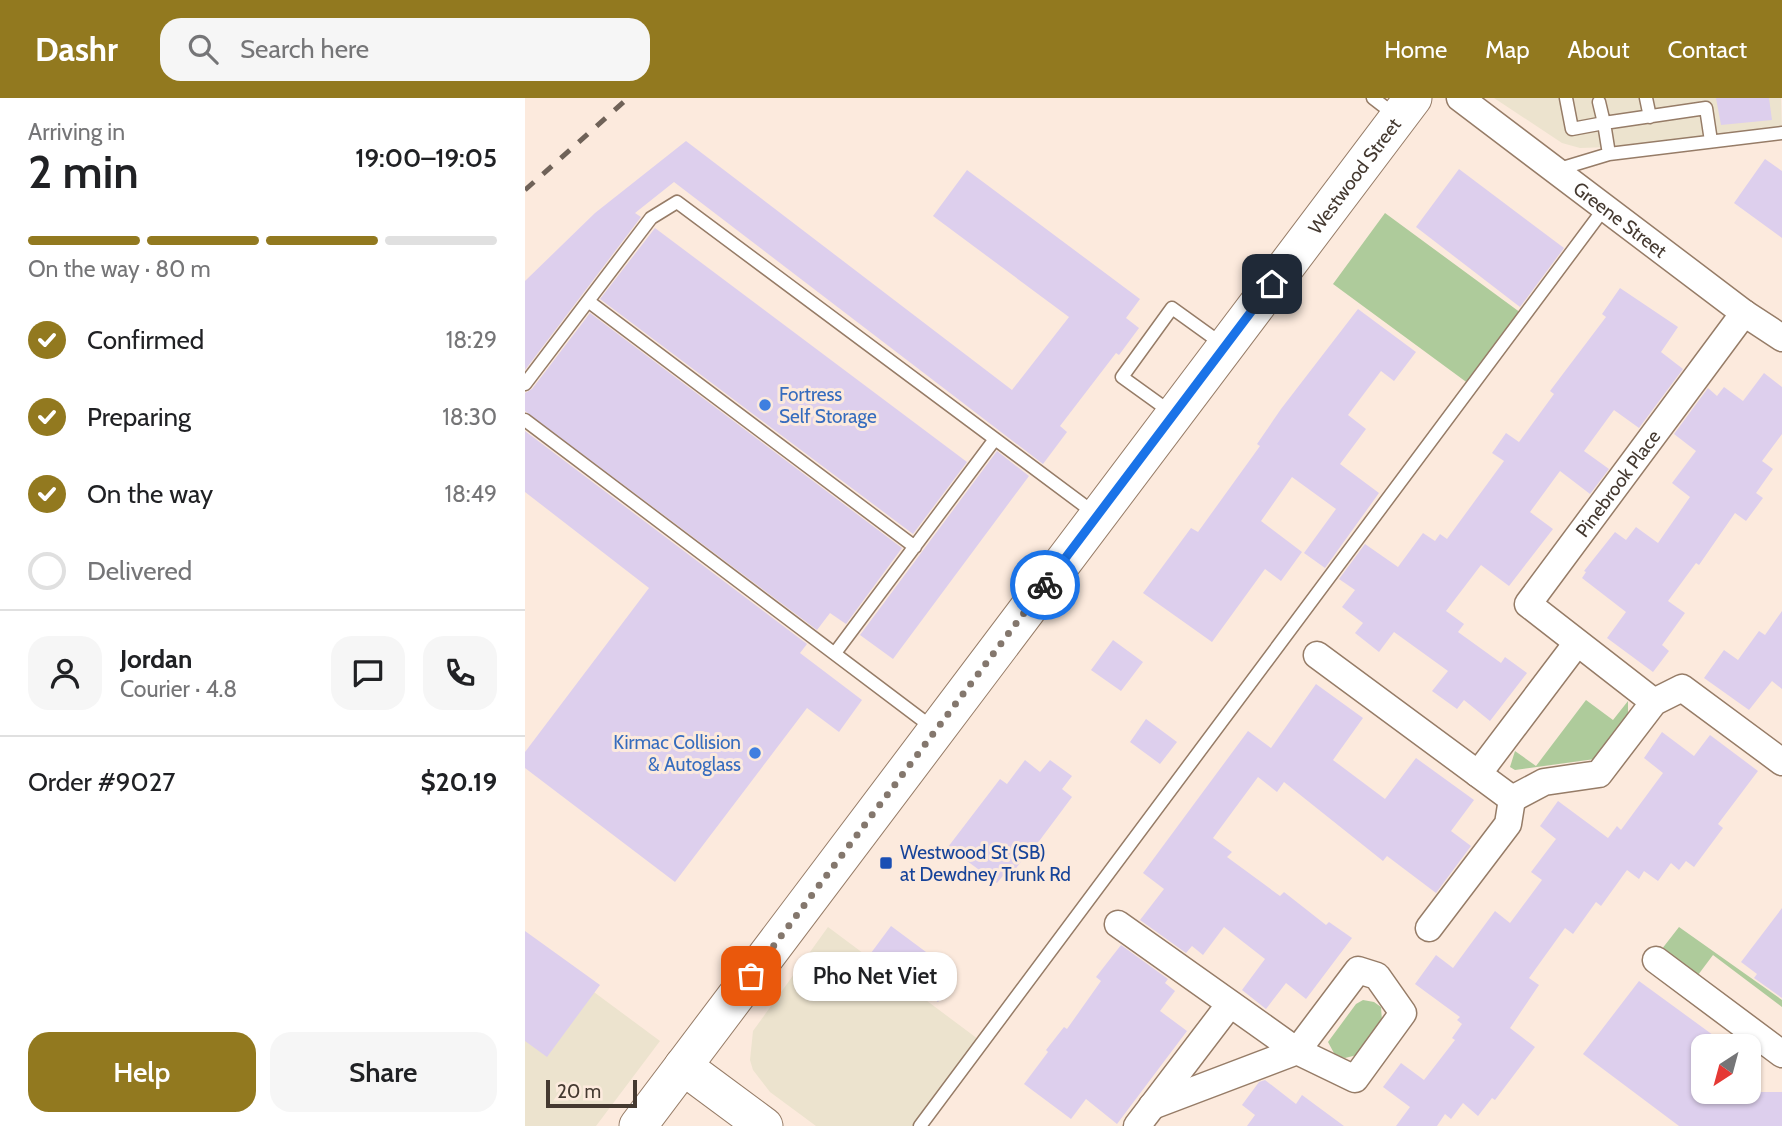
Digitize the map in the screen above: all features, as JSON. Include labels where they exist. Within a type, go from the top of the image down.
[{"type":"main road","name":"Westwood Street","points":[[638,1126],[1225,347],[1394,104]]},
{"type":"main road","points":[[683,1066],[764,1126]]},
{"type":"street","name":"Greene Street","points":[[1460,98],[1744,313],[1782,338]]},
{"type":"street","name":"Pinebrook Place","points":[[1654,702],[1528,604],[1744,313]]},
{"type":"street","points":[[1478,774],[1577,643]]},
{"type":"street","points":[[1317,655],[1512,799]]},
{"type":"street","points":[[1512,799],[1544,782],[1599,774],[1654,702],[1682,688],[1782,762]]},
{"type":"street","points":[[1429,928],[1508,824],[1512,799]]},
{"type":"street","points":[[1118,924],[1297,1051],[1145,1116]]},
{"type":"street","points":[[1656,960],[1782,1055]]},
{"type":"street","points":[[1145,1116],[1230,1004]]},
{"type":"lane","points":[[1566,98],[1572,129],[1650,117],[1690,104],[1706,108],[1711,141]]},
{"type":"lane","points":[[1646,98],[1650,117]]},
{"type":"lane","points":[[1599,102],[1609,154]]},
{"type":"lane","points":[[1556,170],[1609,154],[1782,133]]},
{"type":"lane","points":[[525,384],[651,218],[677,202],[1098,516]]},
{"type":"lane","points":[[920,1126],[1606,206]]},
{"type":"lane","points":[[588,301],[915,547]]},
{"type":"lane","points":[[1174,414],[1122,377],[1172,308],[1225,347]]},
{"type":"lane","points":[[525,420],[936,730]]},
{"type":"lane","points":[[835,653],[995,439]]},
{"type":"shaded area","points":[[1494,98],[1781,98],[1782,133],[1616,154],[1610,147],[1580,148],[1562,143]]},
{"type":"shaded area","points":[[828,927],[982,1042],[920,1126],[816,1126],[770,1092],[753,1070],[750,1060],[753,1031]]},
{"type":"shaded area","points":[[525,941],[660,1041],[596,1126],[525,1126]]},
{"type":"green space","points":[[1385,213],[1521,313],[1469,384],[1333,284]]},
{"type":"green space","points":[[1586,700],[1613,720],[1628,701],[1628,716],[1595,759],[1515,770],[1510,767],[1515,751],[1536,766]]},
{"type":"green space","points":[[1679,927],[1782,1000],[1782,1007],[1713,955],[1698,975],[1674,958],[1658,954]]},
{"type":"green space","points":[[1363,1000],[1374,1002],[1381,1007],[1382,1021],[1357,1055],[1345,1058],[1335,1055],[1328,1042],[1356,1004]]},
{"type":"building","points":[[1716,98],[1769,98],[1772,120],[1721,125]]},
{"type":"building","points":[[686,141],[1012,390],[1069,317],[933,216],[967,170],[1140,299],[1126,318],[1139,328],[1119,355],[1116,353],[1060,426],[1067,432],[1043,464],[674,182],[635,213],[641,217],[525,370],[525,281],[595,213]]},
{"type":"building","points":[[1765,159],[1782,171],[1782,238],[1734,203]]},
{"type":"building","points":[[1459,169],[1564,248],[1520,307],[1416,227]]},
{"type":"building","points":[[655,228],[967,462],[913,534],[600,299]]},
{"type":"building","points":[[1620,288],[1678,327],[1661,352],[1683,369],[1639,428],[1614,410],[1584,451],[1609,469],[1590,494],[1560,471],[1530,512],[1553,529],[1509,586],[1481,565],[1446,611],[1464,624],[1458,632],[1501,663],[1505,657],[1527,673],[1490,721],[1464,700],[1457,709],[1432,691],[1448,671],[1394,632],[1379,652],[1355,633],[1363,623],[1342,607],[1355,590],[1339,579],[1365,544],[1398,567],[1423,533],[1435,541],[1440,534],[1447,539],[1504,461],[1492,453],[1506,433],[1519,442],[1554,394],[1550,391],[1606,317],[1602,314]]},
{"type":"building","points":[[1358,309],[1416,352],[1394,381],[1381,371],[1348,415],[1366,429],[1340,464],[1379,493],[1325,568],[1304,553],[1336,509],[1292,477],[1261,521],[1302,552],[1281,581],[1265,569],[1212,642],[1143,593],[1191,528],[1198,532],[1260,446],[1257,444],[1281,409]]},
{"type":"building","points":[[590,313],[902,548],[846,624],[830,613],[817,630],[525,411],[525,393],[532,389]]},
{"type":"building","points":[[1764,373],[1782,387],[1782,434],[1762,461],[1773,469],[1756,493],[1763,498],[1746,521],[1735,513],[1699,565],[1696,563],[1668,601],[1685,613],[1662,645],[1669,651],[1653,672],[1607,638],[1626,612],[1582,578],[1586,572],[1584,571],[1615,532],[1626,540],[1636,527],[1658,543],[1690,497],[1672,483],[1696,451],[1674,434],[1708,388],[1717,396],[1724,387],[1743,401]]},
{"type":"building","points":[[525,431],[807,644],[800,653],[862,700],[839,732],[807,708],[675,882],[525,768],[525,752],[649,588],[525,492]]},
{"type":"building","points":[[997,451],[1029,476],[893,659],[860,635]]},
{"type":"building","points":[[1782,611],[1782,689],[1772,681],[1749,710],[1704,678],[1724,650],[1738,660],[1759,631],[1765,635]]},
{"type":"building","points":[[1113,640],[1143,662],[1121,691],[1091,670]]},
{"type":"building","points":[[1316,684],[1363,718],[1333,760],[1385,799],[1416,758],[1474,800],[1451,831],[1471,846],[1436,893],[1387,856],[1383,861],[1284,782],[1277,792],[1258,777],[1213,838],[1232,852],[1227,857],[1280,896],[1284,892],[1326,925],[1329,922],[1352,938],[1306,999],[1286,983],[1266,1009],[1242,990],[1265,959],[1224,927],[1203,955],[1192,946],[1186,953],[1140,920],[1164,889],[1143,873],[1248,731],[1271,748]]},
{"type":"building","points":[[1146,719],[1177,742],[1160,764],[1130,742]]},
{"type":"building","points":[[1662,732],[1694,756],[1710,735],[1758,771],[1718,824],[1723,828],[1694,867],[1686,861],[1679,870],[1671,863],[1658,881],[1644,871],[1639,879],[1627,870],[1601,906],[1596,902],[1573,934],[1565,928],[1529,978],[1539,985],[1510,1028],[1535,1047],[1495,1100],[1492,1098],[1478,1116],[1463,1103],[1451,1119],[1445,1114],[1437,1126],[1396,1126],[1410,1107],[1383,1087],[1401,1063],[1424,1080],[1455,1040],[1452,1038],[1462,1024],[1457,1020],[1460,1017],[1415,984],[1436,955],[1453,968],[1495,911],[1510,923],[1542,880],[1531,872],[1556,839],[1540,826],[1558,801],[1608,838],[1617,826],[1621,830],[1663,773],[1644,758]]},
{"type":"building","points":[[1025,760],[1040,772],[1050,760],[1072,776],[1062,789],[1072,797],[1011,875],[1006,872],[997,883],[948,847],[1000,779],[1007,784]]},
{"type":"building","points":[[1782,908],[1782,998],[1754,978],[1757,974],[1741,962]]},
{"type":"building","points":[[891,926],[957,975],[938,1002],[871,953]]},
{"type":"building","points":[[525,931],[600,985],[547,1057],[525,1041]]},
{"type":"building","points":[[1121,945],[1168,979],[1165,983],[1175,991],[1160,1011],[1187,1031],[1117,1124],[1086,1099],[1071,1119],[1024,1084],[1048,1052],[1046,1050],[1064,1027],[1067,1029],[1101,981],[1096,977]]},
{"type":"building","points":[[1639,981],[1712,1034],[1691,1034],[1691,1104],[1761,1104],[1761,1092],[1782,1092],[1782,1126],[1679,1126],[1583,1054]]},
{"type":"building","points":[[1265,1080],[1296,1104],[1302,1095],[1344,1126],[1247,1126],[1255,1115],[1242,1105],[1259,1082]]},
{"type":"railway","points":[[525,190],[628,98]]},
{"type":"way so far","points":[[751,976],[1045,585]]},
{"type":"place","name":"Fortress Self Storage","points":[[765,405]]},
{"type":"place","name":"Kirmac Collision & Autoglass","points":[[755,753]]},
{"type":"place","name":"Westwood St (SB) at Dewdney Trunk Rd","points":[[886,863]]},
{"type":"place","name":"Pho Net Viet","points":[[751,976]]},
{"type":"route","points":[[1045,585],[1272,284]]}]
